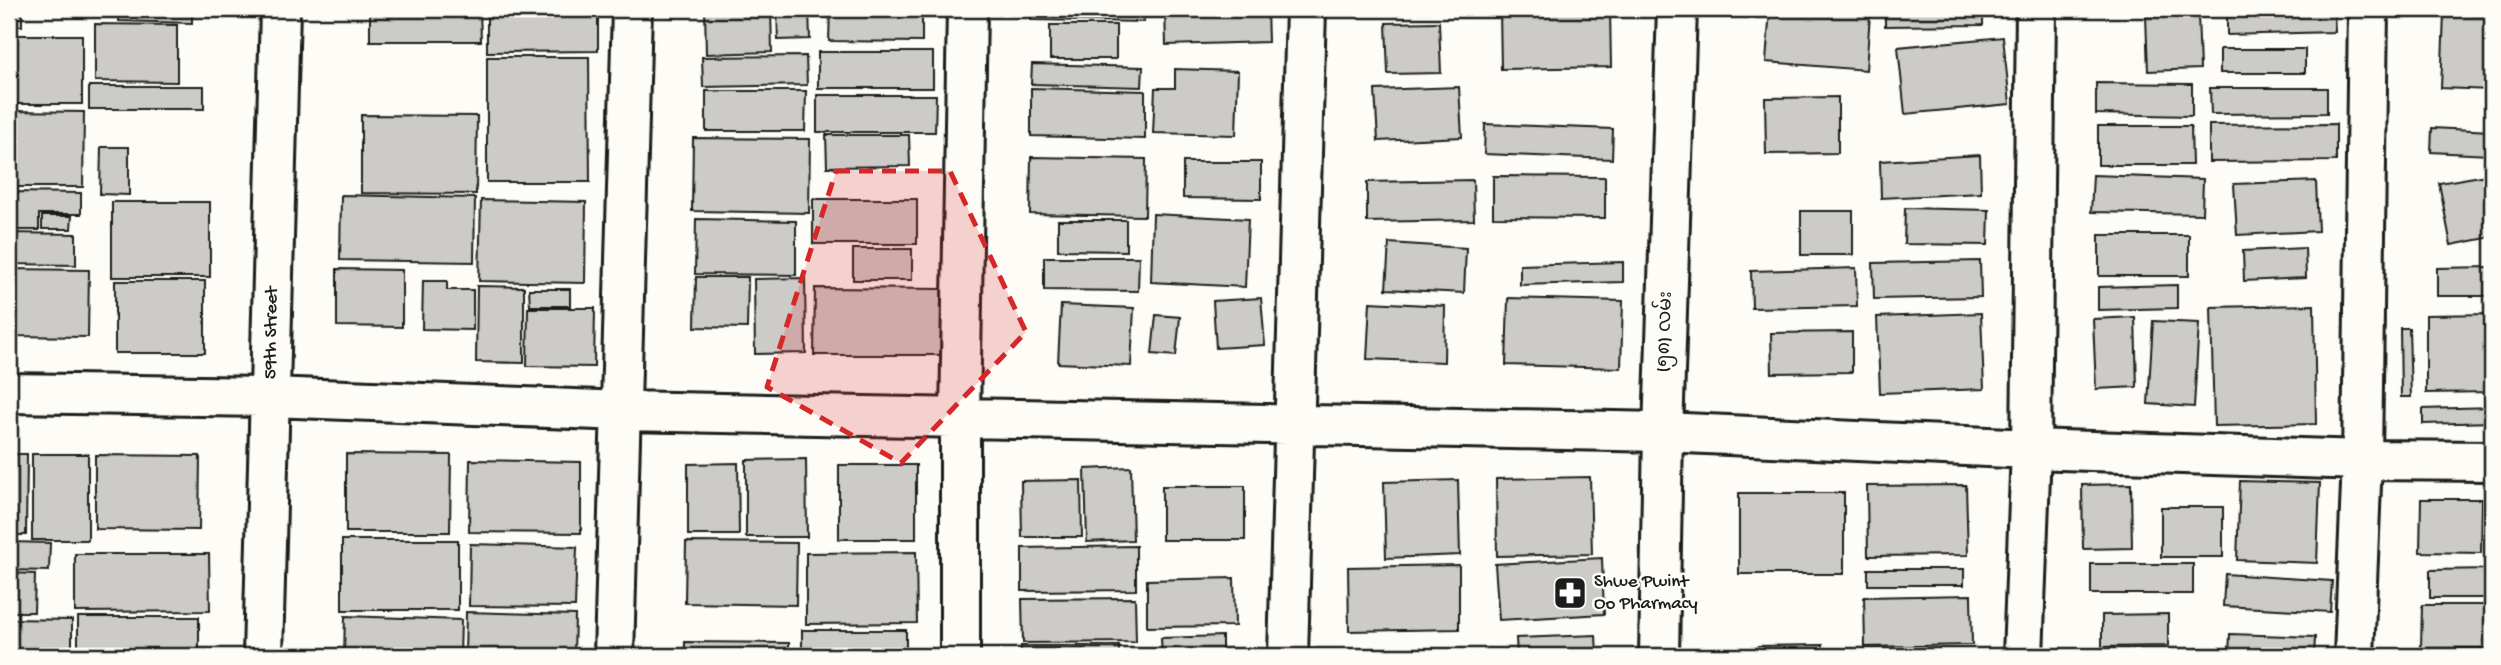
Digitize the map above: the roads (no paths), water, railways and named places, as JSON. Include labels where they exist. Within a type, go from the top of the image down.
[{"type":"street","name":"59th Street","points":[[263,656],[280,9]]},
{"type":"street","points":[[614,656],[623,411],[632,9]]},
{"type":"street","points":[[960,656],[960,418],[967,9]]},
{"type":"street","points":[[1288,656],[1306,9]]},
{"type":"street","name":"(၅၈) လမ်း","points":[[1659,656],[1663,432],[1677,9]]},
{"type":"street","points":[[2023,656],[2031,449],[2036,9]]},
{"type":"street","points":[[2354,656],[2362,460],[2368,9]]},
{"type":"street","points":[[9,393],[271,397],[623,411],[1663,432],[2031,449],[2362,460],[2492,461]]},
{"type":"place","name":"Shwe Pwint Oo Pharmacy","points":[[1570,593]]}]
